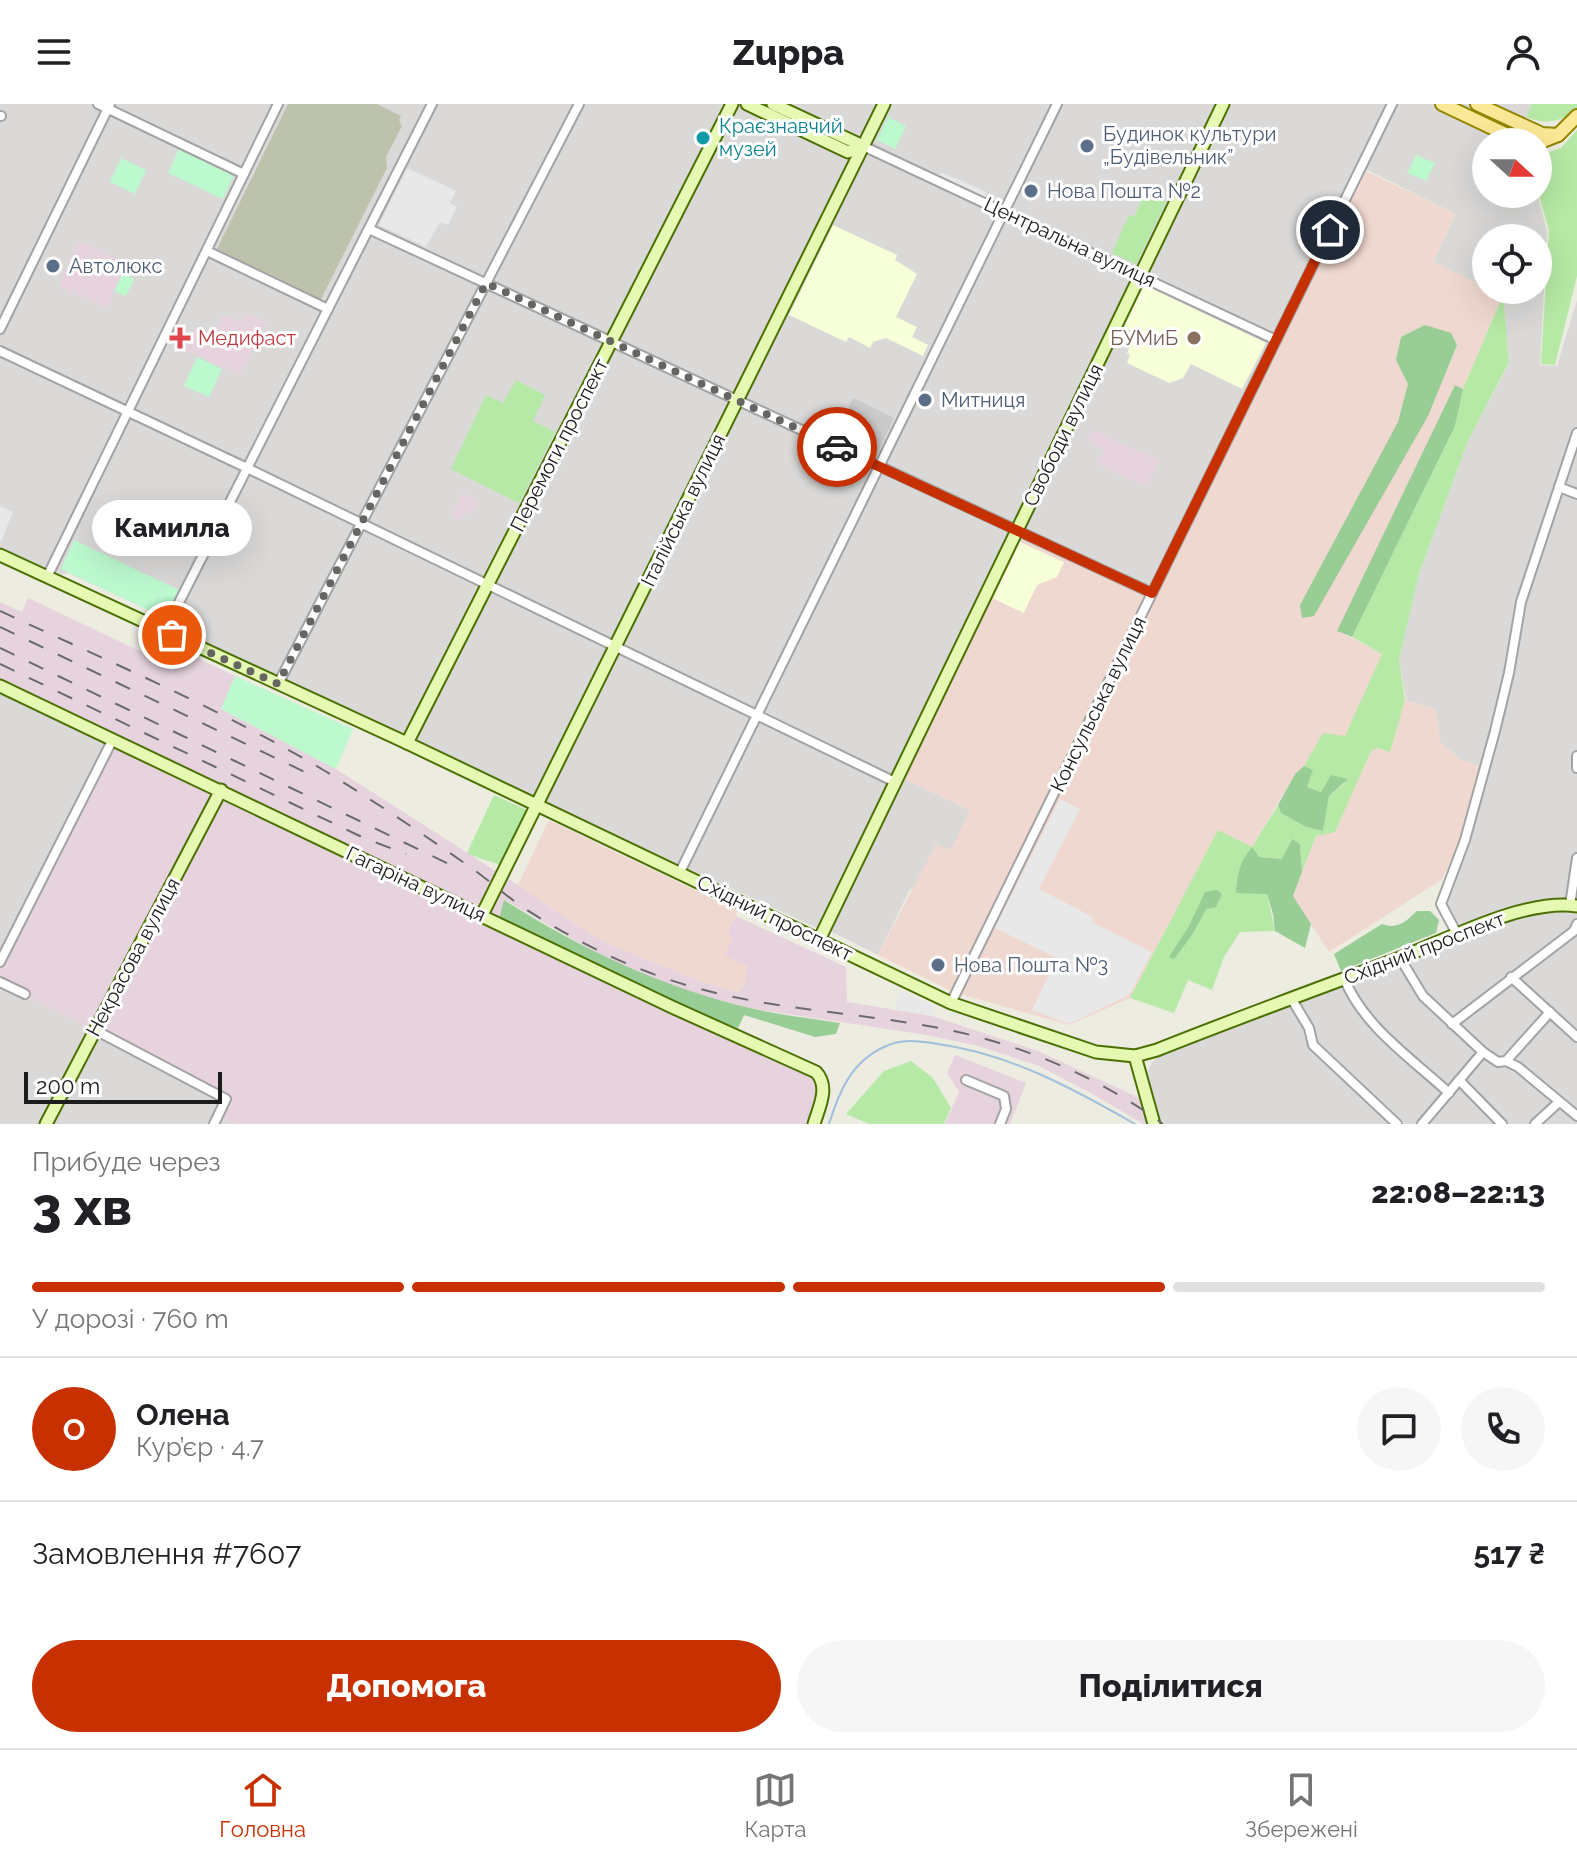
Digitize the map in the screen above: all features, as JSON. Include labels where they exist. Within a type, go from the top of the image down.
[{"type":"main road","name":"Перемоги проспект","points":[[407,743],[732,104]]},
{"type":"main road","name":"Центральна вулиця","points":[[747,104],[848,152],[863,146]]},
{"type":"main road","name":"Центральна вулиця","points":[[773,104],[863,146]]},
{"type":"main road","name":"Італійська вулиця","points":[[482,915],[884,104]]},
{"type":"main road","name":"Свободи вулиця","points":[[819,940],[1223,104]]},
{"type":"main road","points":[[1442,104],[1493,128]]},
{"type":"main road","points":[[1477,104],[1542,134],[1558,135]]},
{"type":"main road","points":[[1552,137],[1577,116]]},
{"type":"main road","name":"Східний проспект","points":[[0,555],[537,804],[951,1003],[1096,1052],[1135,1056],[1157,1050],[1520,912],[1573,906]]},
{"type":"main road","name":"Гагаріна вулиця","points":[[0,686],[672,1007],[816,1072],[825,1088],[814,1124]]},
{"type":"main road","name":"Некрасова вулиця","points":[[46,1124],[221,790]]},
{"type":"main road","points":[[1135,1056],[1154,1123]]},
{"type":"street","points":[[98,104],[244,174]]},
{"type":"street","points":[[47,577],[278,104]]},
{"type":"street","points":[[164,632],[432,104]]},
{"type":"street","points":[[278,684],[579,104]]},
{"type":"street","points":[[680,872],[1057,104]]},
{"type":"street","name":"Консульська вулиця","points":[[951,1003],[1392,104]]},
{"type":"street","points":[[0,329],[108,107]]},
{"type":"street","name":"Центральна вулиця","points":[[863,146],[1276,340]]},
{"type":"street","points":[[369,229],[1152,593]]},
{"type":"street","points":[[207,251],[328,309]]},
{"type":"street","points":[[0,351],[895,782]]},
{"type":"street","points":[[1457,934],[1441,904],[1465,840],[1509,673],[1521,602],[1577,433]]},
{"type":"street","points":[[1559,487],[1577,494]]},
{"type":"street","points":[[0,962],[113,739]]},
{"type":"street","points":[[1577,756],[1577,768]]},
{"type":"street","points":[[1573,906],[1577,858]]},
{"type":"street","points":[[1452,1024],[1574,931],[1577,924]]},
{"type":"street","points":[[1400,958],[1423,996],[1483,1052],[1498,1062],[1506,1061],[1518,1067],[1577,1116]]},
{"type":"street","points":[[1511,977],[1577,1037]]},
{"type":"street","points":[[1344,978],[1352,997],[1367,1017],[1449,1093]]},
{"type":"street","points":[[0,982],[25,994]]},
{"type":"street","points":[[1291,998],[1309,1028],[1313,1045],[1397,1124]]},
{"type":"street","points":[[1506,1061],[1550,1012]]},
{"type":"street","points":[[95,1030],[226,1099],[214,1124]]},
{"type":"street","points":[[1422,1124],[1483,1052]]},
{"type":"street","points":[[966,1080],[1004,1096],[1006,1109],[1000,1124]]},
{"type":"street","points":[[1459,1080],[1502,1124]]},
{"type":"street","points":[[1535,1124],[1559,1102]]},
{"type":"shaded area","points":[[0,104],[1532,104],[1526,117],[1528,128],[1472,128],[1472,208],[1541,208],[1545,224],[1472,224],[1472,280],[1433,262],[1456,214],[1361,167],[1152,587],[1016,523],[819,929],[157,623],[155,613],[68,573],[61,575],[0,547]]},
{"type":"shaded area","points":[[288,104],[377,104],[401,116],[402,126],[386,157],[387,168],[320,301],[216,251]]},
{"type":"shaded area","points":[[888,117],[906,126],[895,149],[877,140]]},
{"type":"shaded area","points":[[179,149],[234,175],[223,199],[168,173]]},
{"type":"shaded area","points":[[1416,155],[1435,163],[1426,181],[1407,173]]},
{"type":"shaded area","points":[[121,158],[146,170],[135,194],[110,182]]},
{"type":"shaded area","points":[[407,168],[456,191],[450,203],[457,207],[448,225],[440,222],[426,247],[379,225]]},
{"type":"shaded area","points":[[1366,171],[1456,214],[1433,262],[1472,280],[1472,304],[1499,304],[1463,389],[1455,385],[1338,631],[1383,654],[1345,737],[1323,734],[1304,766],[1295,774],[1252,847],[1218,830],[1130,998],[1069,1025],[953,992],[878,955],[936,844],[951,850],[970,810],[902,778],[1018,533],[1154,596]]},
{"type":"shaded area","points":[[943,173],[986,192],[985,198],[935,175]]},
{"type":"shaded area","points":[[833,225],[897,255],[895,260],[917,274],[896,317],[917,327],[912,337],[928,345],[923,356],[886,338],[873,342],[870,348],[849,337],[846,342],[789,315]]},
{"type":"shaded area","points":[[79,241],[127,263],[107,308],[59,286]]},
{"type":"shaded area","points":[[123,273],[134,279],[126,296],[114,291]]},
{"type":"shaded area","name":"БУМиБ","points":[[1144,285],[1266,343],[1242,389],[1191,364],[1183,378],[1169,383],[1127,363],[1130,355],[1127,353],[1136,333],[1124,327]]},
{"type":"shaded area","points":[[1577,300],[1577,901],[1550,900],[1519,906],[1464,926],[1458,923],[1445,900],[1486,769],[1460,759],[1440,742],[1436,710],[1406,700],[1399,660],[1419,574],[1468,441],[1509,363],[1504,304],[1543,304],[1540,365],[1557,366]]},
{"type":"shaded area","points":[[246,313],[266,322],[240,375],[185,350],[195,329],[212,337],[223,314],[241,322]]},
{"type":"shaded area","points":[[197,357],[222,369],[209,397],[184,386]]},
{"type":"shaded area","points":[[853,398],[894,418],[875,458],[834,438]]},
{"type":"shaded area","points":[[1092,430],[1159,460],[1147,487],[1097,464],[1104,448],[1087,440]]},
{"type":"shaded area","points":[[463,493],[479,501],[472,515],[465,511],[460,520],[452,516]]},
{"type":"shaded area","points":[[0,506],[13,512],[1,542],[0,541]]},
{"type":"shaded area","points":[[74,540],[181,591],[167,619],[61,569]]},
{"type":"shaded area","points":[[1020,542],[1064,562],[1057,577],[1037,585],[1024,613],[992,598]]},
{"type":"shaded area","points":[[28,598],[165,663],[179,658],[178,651],[181,650],[235,676],[221,709],[336,769],[610,945],[704,983],[738,992],[744,986],[747,966],[725,955],[733,937],[727,933],[736,916],[846,967],[847,1002],[932,1016],[1038,1051],[1144,1100],[1144,1109],[1166,1124],[1143,1124],[1039,1066],[978,1046],[927,1035],[754,1009],[647,977],[600,955],[505,900],[499,919],[0,682],[0,602],[22,612]]},
{"type":"shaded area","points":[[235,676],[353,729],[336,769],[221,709]]},
{"type":"shaded area","points":[[0,690],[111,743],[0,961]]},
{"type":"shaded area","points":[[1405,700],[1436,710],[1440,742],[1459,759],[1482,767],[1460,847],[1441,880],[1329,952],[1293,896],[1316,836],[1335,832],[1371,751],[1378,748],[1390,752]]},
{"type":"shaded area","points":[[112,743],[815,1077],[822,1088],[811,1124],[237,1124],[218,1116],[226,1099],[0,982],[0,962]]},
{"type":"shaded area","points":[[902,778],[970,810],[951,851],[936,844],[878,955],[828,930]]},
{"type":"shaded area","points":[[1060,799],[1080,809],[1039,889],[1093,917],[1092,922],[1152,952],[1129,995],[1069,1024],[1032,1010],[1057,958],[995,928]]},
{"type":"shaded area","points":[[549,820],[738,911],[727,932],[733,937],[747,965],[744,986],[739,992],[704,983],[610,945],[518,885]]},
{"type":"shaded area","points":[[1550,912],[1577,914],[1577,1124],[1167,1124],[1158,1118],[1147,1072],[1160,1055],[1460,938],[1523,917]]},
{"type":"shaded area","points":[[0,982],[226,1099],[218,1116],[236,1124],[0,1124]]},
{"type":"shaded area","points":[[901,991],[935,1006],[932,1016],[893,1009]]},
{"type":"shaded area","points":[[955,1055],[1026,1083],[1010,1124],[945,1124],[959,1092],[947,1073]]},
{"type":"green space","points":[[1532,104],[1577,104],[1577,110],[1559,120],[1540,121],[1526,117]]},
{"type":"green space","points":[[1577,130],[1577,276],[1555,365],[1541,364],[1545,304],[1552,304],[1552,224],[1547,224],[1543,208],[1552,208],[1552,151],[1561,148]]},
{"type":"green space","points":[[1145,193],[1166,202],[1136,264],[1112,253],[1129,215],[1134,217]]},
{"type":"green space","points":[[1499,304],[1504,304],[1509,362],[1468,441],[1419,574],[1399,660],[1405,700],[1390,752],[1378,748],[1371,751],[1335,832],[1316,836],[1302,872],[1300,844],[1291,840],[1283,859],[1259,857],[1275,931],[1240,932],[1224,957],[1212,990],[1188,980],[1174,1013],[1130,998],[1218,830],[1252,847],[1278,805],[1281,813],[1306,827],[1323,831],[1329,796],[1345,783],[1331,775],[1321,792],[1307,787],[1313,770],[1304,766],[1323,733],[1345,736],[1382,654],[1352,637],[1455,426],[1463,389]]},
{"type":"green space","points":[[1425,325],[1451,333],[1457,345],[1428,416],[1314,616],[1302,618],[1300,605],[1398,422],[1408,384],[1396,360],[1401,337]]},
{"type":"green space","points":[[516,380],[545,395],[533,421],[555,432],[519,503],[451,469],[486,395],[503,403]]},
{"type":"green space","points":[[1455,385],[1463,389],[1455,426],[1352,637],[1337,631]]},
{"type":"green space","points":[[1304,766],[1313,770],[1307,787],[1321,792],[1331,775],[1348,779],[1329,796],[1323,831],[1306,827],[1281,813],[1278,805],[1295,774]]},
{"type":"green space","points":[[494,795],[529,811],[502,866],[467,853]]},
{"type":"green space","points":[[1292,839],[1300,844],[1302,872],[1293,896],[1311,924],[1305,948],[1275,931],[1267,894],[1236,893],[1240,868],[1252,847],[1259,857],[1282,859]]},
{"type":"green space","points":[[1217,890],[1222,894],[1216,907],[1206,909],[1174,959],[1169,957],[1189,926],[1205,892]]},
{"type":"green space","points":[[504,900],[562,935],[653,978],[750,1008],[840,1023],[836,1034],[815,1037],[744,1015],[738,1028],[707,1017],[499,919]]},
{"type":"green space","points":[[1417,911],[1430,911],[1439,920],[1436,933],[1341,971],[1334,954],[1382,924],[1397,925]]},
{"type":"green space","points":[[911,1061],[933,1078],[951,1108],[944,1124],[869,1124],[846,1114],[884,1071]]},
{"type":"waterway","points":[[829,1124],[842,1090],[863,1061],[891,1044],[911,1041],[965,1049],[1015,1064],[1135,1124]]},
{"type":"railway","points":[[0,611],[165,687],[325,771],[470,867],[527,910],[616,959],[684,985],[721,994],[969,1034],[1027,1052],[1084,1076],[1163,1124]]},
{"type":"railway","points":[[0,627],[307,773]]},
{"type":"railway","points":[[0,648],[451,865]]},
{"type":"railway","points":[[0,664],[364,838],[406,854]]},
{"type":"way so far","points":[[172,635],[278,684],[486,283],[837,447]]},
{"type":"place","name":"Краєзнавчий музей","points":[[703,138]]},
{"type":"place","name":"Будинок культури „Будівельник”","points":[[1087,146]]},
{"type":"place","name":"Нова Пошта №2","points":[[1031,191]]},
{"type":"place","name":"Автолюкс","points":[[53,266]]},
{"type":"place","name":"Медифаст","points":[[180,338]]},
{"type":"place","name":"БУМиБ","points":[[1194,338]]},
{"type":"place","name":"Митниця","points":[[925,400]]},
{"type":"place","name":"Камилла","points":[[172,635]]},
{"type":"place","name":"Нова Пошта №3","points":[[938,965]]},
{"type":"route","points":[[837,447],[1152,593],[1330,230]]}]
